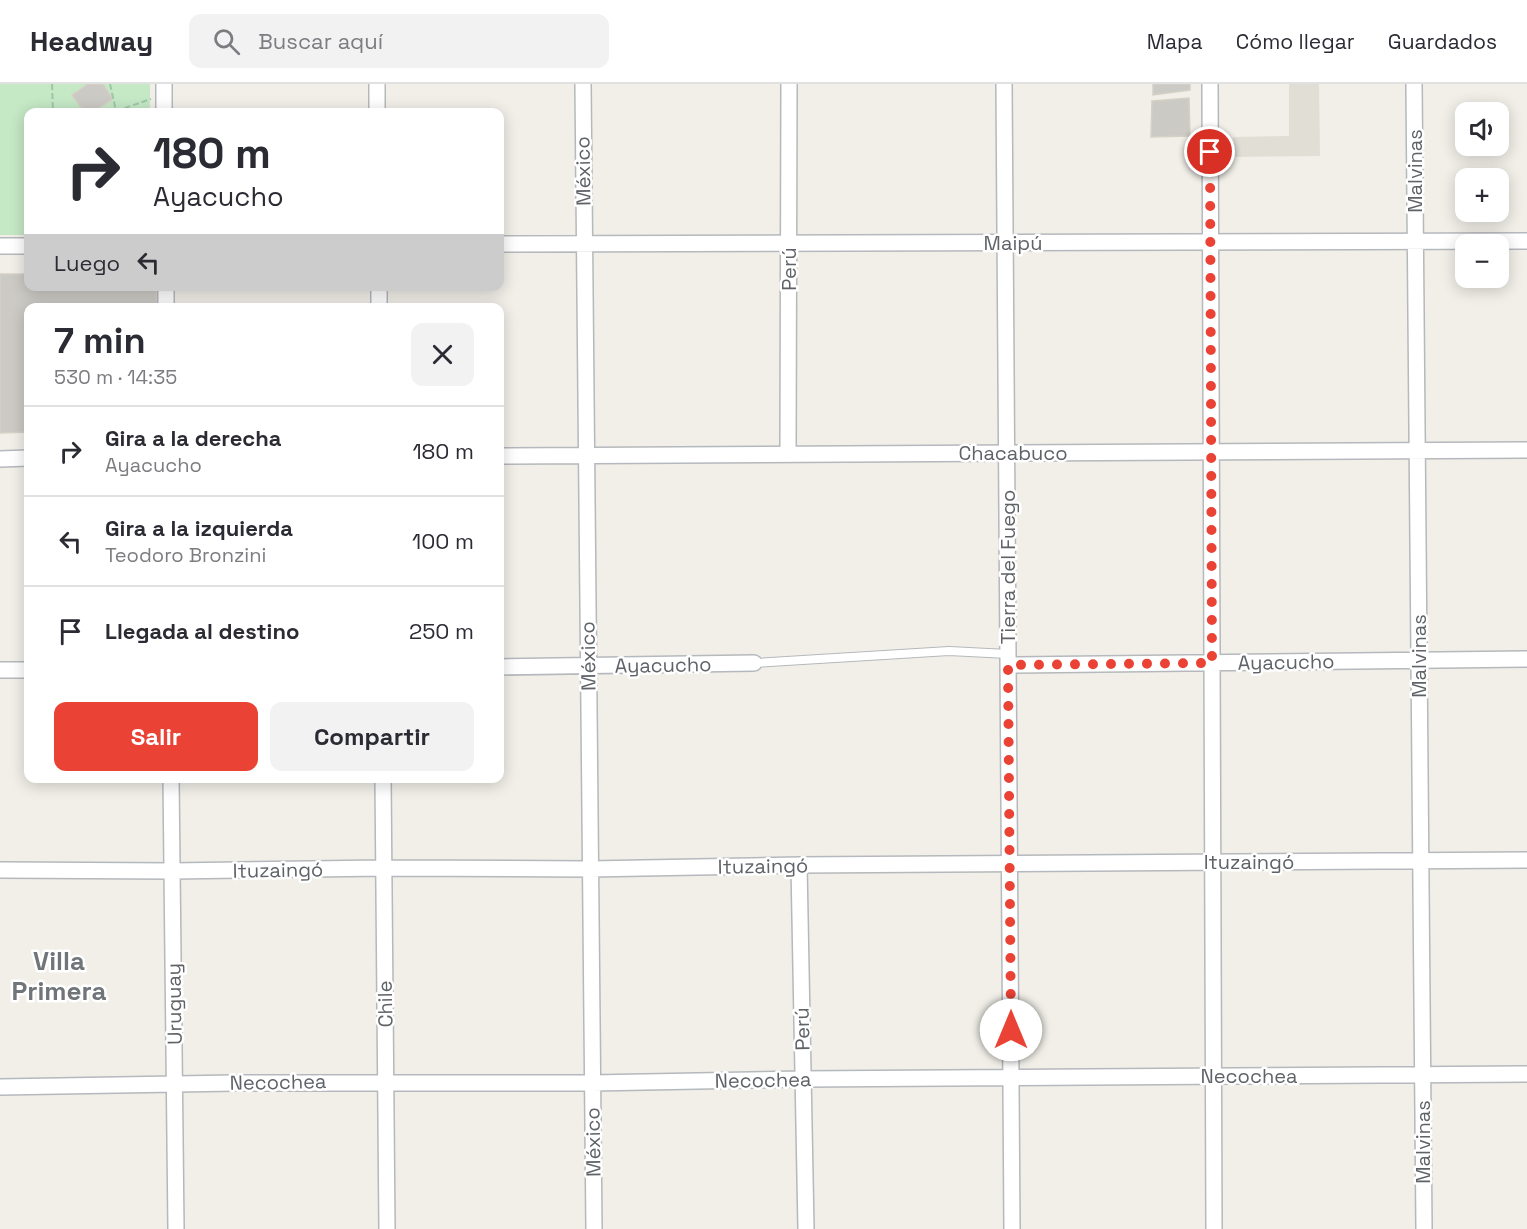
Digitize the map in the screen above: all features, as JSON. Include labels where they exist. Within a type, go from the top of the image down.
[{"type":"street","points":[[164,84],[164,108]]},
{"type":"street","points":[[377,84],[377,108]]},
{"type":"street","name":"México","points":[[583,84],[594,1229]]},
{"type":"street","name":"Perú","points":[[789,84],[789,454]]},
{"type":"street","name":"Tierra del Fuego","points":[[1004,84],[1012,1229]]},
{"type":"street","points":[[1210,84],[1214,1229]]},
{"type":"street","name":"Malvinas","points":[[1414,84],[1424,1229]]},
{"type":"street","name":"Maipú","points":[[504,244],[1527,241]]},
{"type":"street","points":[[0,246],[24,246]]},
{"type":"street","name":"Chacabuco","points":[[504,456],[1527,450]]},
{"type":"street","points":[[0,459],[24,458]]},
{"type":"street","name":"Ayacucho","points":[[1008,660],[1212,663],[1527,659]]},
{"type":"street","name":"Ayacucho","points":[[504,667],[754,663]]},
{"type":"street","points":[[0,670],[24,670]]},
{"type":"street","name":"Uruguay","points":[[171,783],[176,1229]]},
{"type":"street","name":"Chile","points":[[383,783],[387,1229]]},
{"type":"street","name":"Ituzaingó","points":[[0,870],[590,869],[799,865],[1527,860]]},
{"type":"street","name":"Perú","points":[[799,865],[806,1229]]},
{"type":"street","name":"Necochea","points":[[0,1087],[1527,1074]]},
{"type":"lane","points":[[754,663],[949,651],[1008,660]]},
{"type":"path","points":[[52,84],[53,108]]},
{"type":"path","points":[[110,84],[114,108]]},
{"type":"path","points":[[126,108],[153,98]]},
{"type":"shaded area","points":[[1289,84],[1319,84],[1320,156],[1234,157],[1233,137],[1289,136]]},
{"type":"green space","points":[[0,84],[150,84],[150,108],[24,108],[24,235],[0,235]]},
{"type":"building","points":[[88,84],[103,84],[113,99],[99,108],[81,108],[72,95]]},
{"type":"building","points":[[1153,84],[1190,84],[1190,90],[1153,95]]},
{"type":"building","points":[[1189,98],[1190,136],[1151,137],[1152,101]]},
{"type":"building","points":[[0,274],[24,274],[24,291],[156,291],[157,303],[24,303],[24,432],[0,433]]},
{"type":"district","name":"Villa Primera","points":[[59,976]]},
{"type":"route","points":[[1011,1030],[1008,665],[1212,663],[1210,152]]}]
